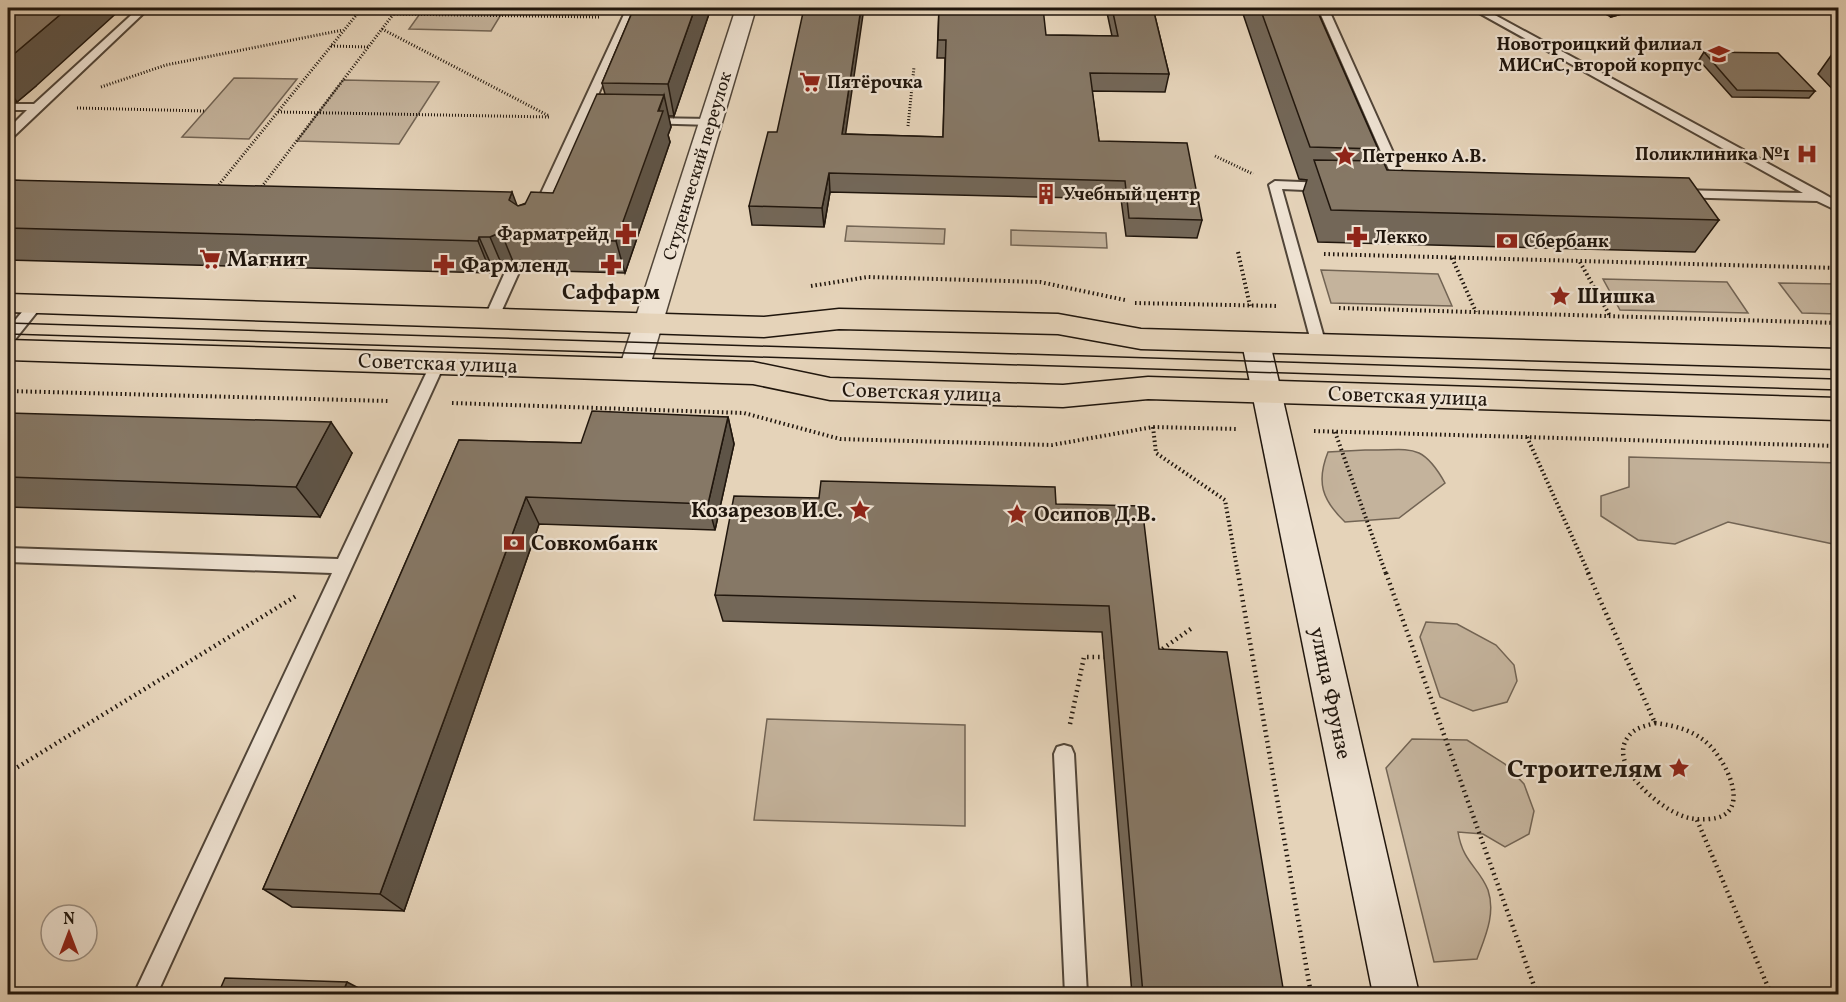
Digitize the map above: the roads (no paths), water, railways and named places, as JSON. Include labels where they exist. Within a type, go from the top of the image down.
[{"type":"main road","points":[[8,303],[764,327],[839,319],[1058,324],[1141,339],[1839,359]]},
{"type":"main road","name":"Советская улица","points":[[8,350],[753,374],[830,389],[1063,396],[1148,388],[1839,410]]},
{"type":"street","name":"Студенческий переулок","points":[[634,369],[746,8]]},
{"type":"street","name":"улица Фрунзе","points":[[1256,343],[1396,994]]},
{"type":"lane","points":[[1323,8],[1403,188]]},
{"type":"lane","points":[[1475,8],[1839,207]]},
{"type":"lane","points":[[8,135],[142,9]]},
{"type":"lane","points":[[534,224],[586,120],[630,12]]},
{"type":"lane","points":[[8,107],[37,107]]},
{"type":"lane","points":[[637,121],[711,122]]},
{"type":"lane","points":[[1319,345],[1275,185],[1345,187]]},
{"type":"lane","points":[[1663,194],[1820,197]]},
{"type":"lane","points":[[518,208],[541,208]]},
{"type":"lane","points":[[491,319],[513,270]]},
{"type":"lane","points":[[8,338],[36,304]]},
{"type":"lane","points":[[145,994],[438,363]]},
{"type":"lane","points":[[8,555],[344,566]]},
{"type":"lane","points":[[1064,754],[1076,994]]},
{"type":"tram line","points":[[8,323],[1838,379]]},
{"type":"tram line","points":[[8,334],[1838,390]]},
{"type":"place","name":"Новотроицкий филиал МИСиС, второй корпус","points":[[1719,54]]},
{"type":"place","name":"Пятёрочка","points":[[810,82]]},
{"type":"place","name":"Поликлиника №1","points":[[1807,154]]},
{"type":"place","name":"Петренко А.В.","points":[[1345,156]]},
{"type":"place","name":"Учебный центр","points":[[1046,194]]},
{"type":"place","name":"Фарматрейд","points":[[626,234]]},
{"type":"place","name":"Лекко","points":[[1357,237]]},
{"type":"place","name":"Сбербанк","points":[[1507,241]]},
{"type":"place","name":"Магнит","points":[[210,259]]},
{"type":"place","name":"Фармленд","points":[[444,265]]},
{"type":"place","name":"Саффарм","points":[[611,265]]},
{"type":"place","name":"Шишка","points":[[1560,296]]},
{"type":"place","name":"Козарезов И.С.","points":[[860,510]]},
{"type":"place","name":"Осипов Д.В.","points":[[1017,514]]},
{"type":"place","name":"Совкомбанк","points":[[514,543]]},
{"type":"place","name":"Строителям","points":[[1679,768]]}]
